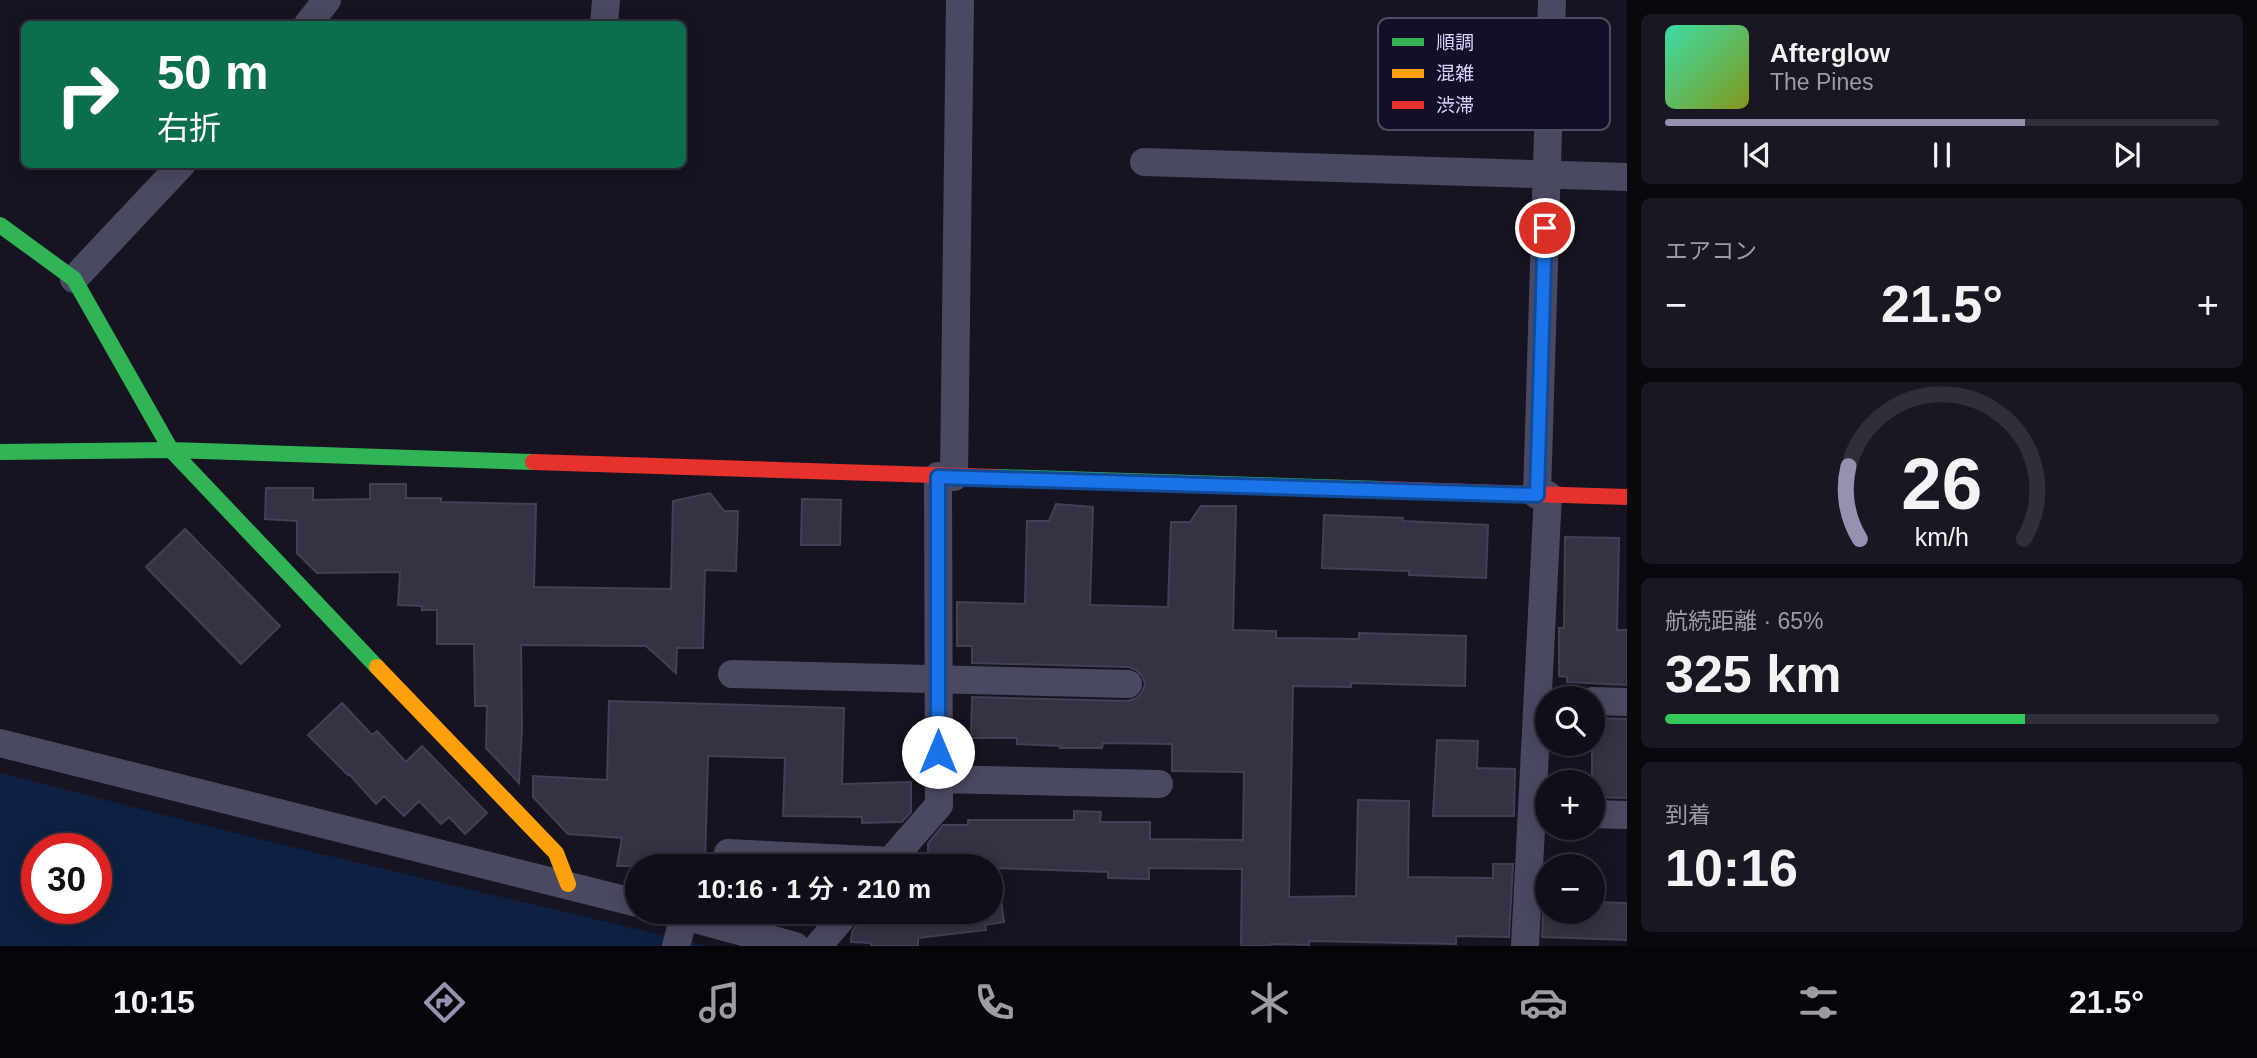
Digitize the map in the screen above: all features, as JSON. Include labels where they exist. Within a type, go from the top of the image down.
[{"type":"street","points":[[310,21],[327,0]]},
{"type":"street","points":[[604,21],[606,0]]},
{"type":"street","points":[[898,854],[939,806],[938,680],[960,0]]},
{"type":"street","points":[[1551,18],[1552,0]]},
{"type":"street","points":[[1542,686],[1548,130]]},
{"type":"street","points":[[1144,162],[1627,177]]},
{"type":"street","points":[[74,279],[178,168]]},
{"type":"street","points":[[0,225],[74,279],[171,450],[226,512],[556,853],[568,884]]},
{"type":"street","points":[[0,452],[171,450],[1627,497]]},
{"type":"street","points":[[732,674],[1128,684]]},
{"type":"street","points":[[1605,701],[1627,702]]},
{"type":"street","points":[[0,743],[625,900]]},
{"type":"street","points":[[938,779],[1159,784]]},
{"type":"street","points":[[1605,814],[1627,815]]},
{"type":"street","points":[[1525,946],[1536,840]]},
{"type":"street","points":[[728,853],[743,854]]},
{"type":"street","points":[[818,946],[837,924]]},
{"type":"street","points":[[678,925],[796,946]]},
{"type":"water","points":[[0,773],[275,843],[708,946],[0,946]]},
{"type":"building","points":[[370,484],[406,484],[406,498],[441,498],[441,502],[536,504],[534,587],[671,589],[673,501],[710,493],[724,511],[738,511],[736,571],[705,570],[703,648],[677,648],[676,673],[646,646],[521,645],[522,729],[519,783],[486,748],[487,706],[475,706],[474,644],[437,644],[437,610],[398,605],[400,572],[317,573],[297,553],[297,521],[265,519],[266,488],[313,488],[313,500],[370,499]]},
{"type":"building","points":[[802,499],[841,500],[840,545],[801,545]]},
{"type":"building","points":[[1056,504],[1093,507],[1090,605],[1168,607],[1171,522],[1190,522],[1201,506],[1236,506],[1233,630],[1276,631],[1276,638],[1359,639],[1359,633],[1466,636],[1465,686],[1351,683],[1351,687],[1293,686],[1289,897],[1356,896],[1358,800],[1409,801],[1408,877],[1493,878],[1493,864],[1513,864],[1509,937],[1456,936],[1456,944],[1309,941],[1309,945],[1241,946],[1242,869],[1149,868],[1149,879],[1108,878],[1108,872],[1003,868],[1003,854],[928,854],[928,843],[943,825],[968,825],[968,820],[1074,820],[1074,811],[1101,812],[1100,822],[1150,822],[1150,839],[1243,840],[1244,772],[1172,771],[1172,744],[1103,743],[1102,748],[1060,748],[1061,746],[1017,744],[1017,738],[971,738],[972,697],[1128,701],[1137,698],[1145,684],[1142,676],[1129,667],[972,663],[972,646],[957,646],[957,602],[1025,604],[1027,521],[1049,521]]},
{"type":"building","points":[[1324,515],[1488,525],[1486,578],[1409,575],[1409,571],[1322,568]]},
{"type":"building","points":[[185,529],[280,626],[241,664],[146,567]]},
{"type":"building","points":[[1565,537],[1619,538],[1617,630],[1627,630],[1627,685],[1567,682],[1567,677],[1559,676],[1559,628],[1564,628]]},
{"type":"building","points":[[609,701],[844,708],[842,784],[911,782],[911,812],[902,822],[862,823],[862,817],[783,816],[785,758],[708,756],[705,854],[625,854],[625,866],[617,866],[622,838],[568,834],[533,797],[533,776],[607,780]]},
{"type":"building","points":[[342,703],[372,735],[377,731],[406,762],[422,746],[487,813],[465,834],[449,817],[441,824],[419,801],[404,816],[384,796],[376,804],[308,735]]},
{"type":"building","points":[[1605,718],[1627,719],[1627,798],[1605,797],[1605,770],[1592,770],[1592,756],[1605,756]]},
{"type":"building","points":[[1437,740],[1478,741],[1477,768],[1515,769],[1514,816],[1433,816]]},
{"type":"building","points":[[1605,902],[1627,903],[1627,940],[1542,937],[1543,924],[1605,924]]},
{"type":"building","points":[[857,924],[991,924],[985,925],[986,930],[918,938],[918,946],[871,946],[871,943],[851,942],[852,932]]},
{"type":"traffic: fast","points":[[0,225],[74,279],[171,450],[377,667]]},
{"type":"traffic: fast","points":[[0,452],[171,450],[533,462]]},
{"type":"traffic: fast","points":[[996,477],[1381,489]]},
{"type":"traffic: slow","points":[[377,667],[556,853],[568,884]]},
{"type":"traffic: jam","points":[[533,462],[996,477]]},
{"type":"traffic: jam","points":[[1381,489],[1627,497]]},
{"type":"route","points":[[938,752],[938,477],[1537,495],[1545,228]]}]
